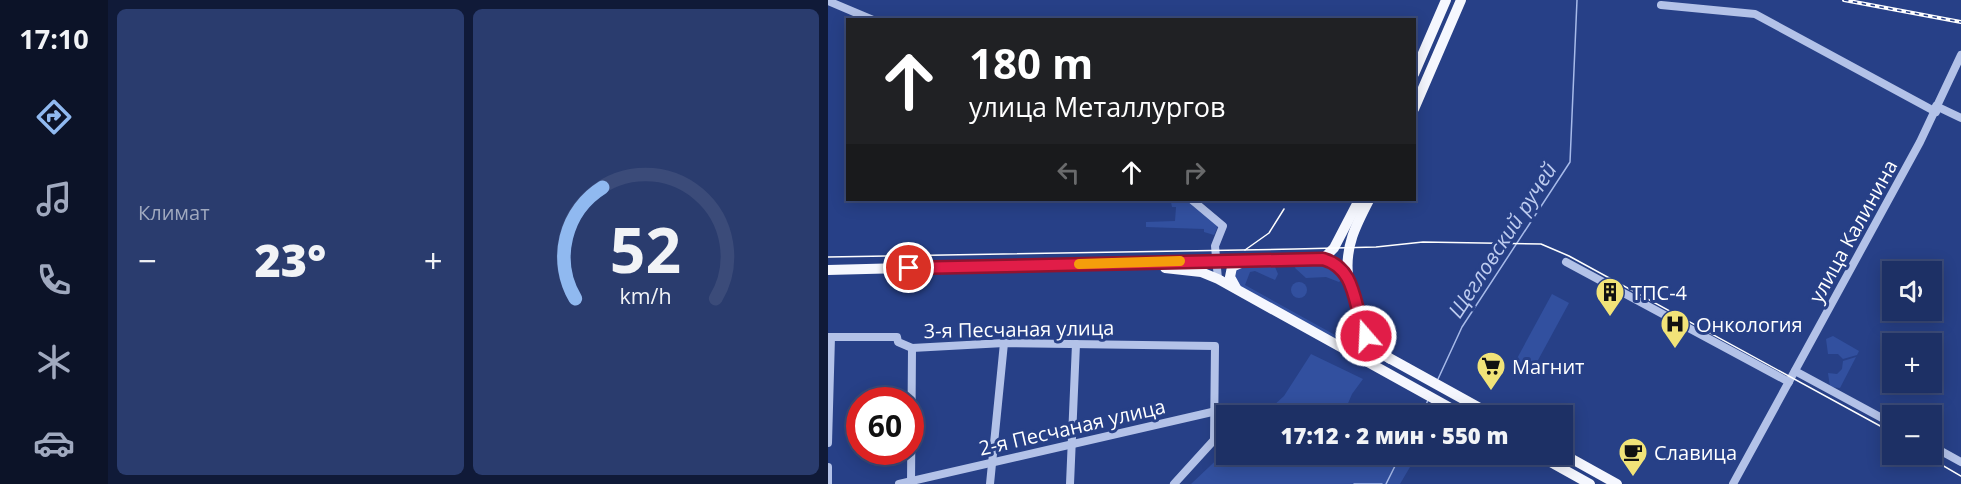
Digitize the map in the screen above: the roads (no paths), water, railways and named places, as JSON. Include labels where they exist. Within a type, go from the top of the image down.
[{"type":"main road","points":[[1416,104],[1461,0]]},
{"type":"main road","points":[[1416,69],[1445,4]]},
{"type":"main road","points":[[1323,259],[1341,237],[1359,201]]},
{"type":"main road","points":[[1369,201],[1349,243],[1346,260],[1349,279],[1366,336],[1390,358]]},
{"type":"main road","points":[[1236,288],[1230,277],[1232,267],[1250,259]]},
{"type":"main road","points":[[828,270],[1323,259],[1336,263],[1349,279]]},
{"type":"main road","points":[[1129,264],[1188,270],[1218,279],[1445,405]]},
{"type":"main road","points":[[1364,360],[1365,350],[1371,348],[1474,405]]},
{"type":"main road","points":[[1459,397],[1459,405]]},
{"type":"main road","points":[[1573,460],[1617,484]]},
{"type":"main road","points":[[1556,465],[1590,484]]},
{"type":"street","points":[[828,1],[868,18]]},
{"type":"street","points":[[1661,5],[1755,14],[1936,109],[1961,118]]},
{"type":"street","name":"улица Калинина","points":[[1733,484],[1936,109],[1961,55]]},
{"type":"street","points":[[1193,201],[1223,226],[1216,240],[1215,260],[1218,279]]},
{"type":"street","points":[[1566,262],[1789,382]]},
{"type":"street","points":[[828,443],[830,337]]},
{"type":"street","name":"3-я Песчаная улица","points":[[830,337],[897,337],[898,342],[912,348],[1004,343],[1215,346],[1212,412]]},
{"type":"street","points":[[990,484],[1004,343]]},
{"type":"street","points":[[1070,484],[1076,344]]},
{"type":"street","points":[[911,483],[912,348]]},
{"type":"street","points":[[1795,371],[1882,418]]},
{"type":"street","points":[[1173,484],[1214,440],[1212,412]]},
{"type":"street","name":"2-я Песчаная улица","points":[[899,484],[911,483],[1072,442],[1216,412]]},
{"type":"street","points":[[1942,452],[1961,462]]},
{"type":"street","points":[[828,467],[828,484]]},
{"type":"waterway","name":"Щегловский ручей","points":[[1438,379],[1462,327],[1570,162],[1577,0]]},
{"type":"waterway","name":"Щегловский ручей","points":[[1426,405],[1428,400]]},
{"type":"waterway","name":"Щегловский ручей","points":[[1386,484],[1396,465]]},
{"type":"waterway","name":"Щегловский ручей","points":[[1354,484],[1382,484]]},
{"type":"tram line","points":[[1245,250],[1269,233],[1284,209]]},
{"type":"tram line","points":[[828,257],[1376,247],[1423,242],[1541,244],[1569,256],[1882,427]]},
{"type":"tram line","points":[[1942,465],[1961,476]]},
{"type":"railway","points":[[1844,0],[1961,22]]},
{"type":"place","name":"ТПС-4","points":[[1610,318]]},
{"type":"place","name":"Онкология","points":[[1675,350]]},
{"type":"place","name":"Магнит","points":[[1491,392]]},
{"type":"place","name":"Славица","points":[[1633,478]]}]
